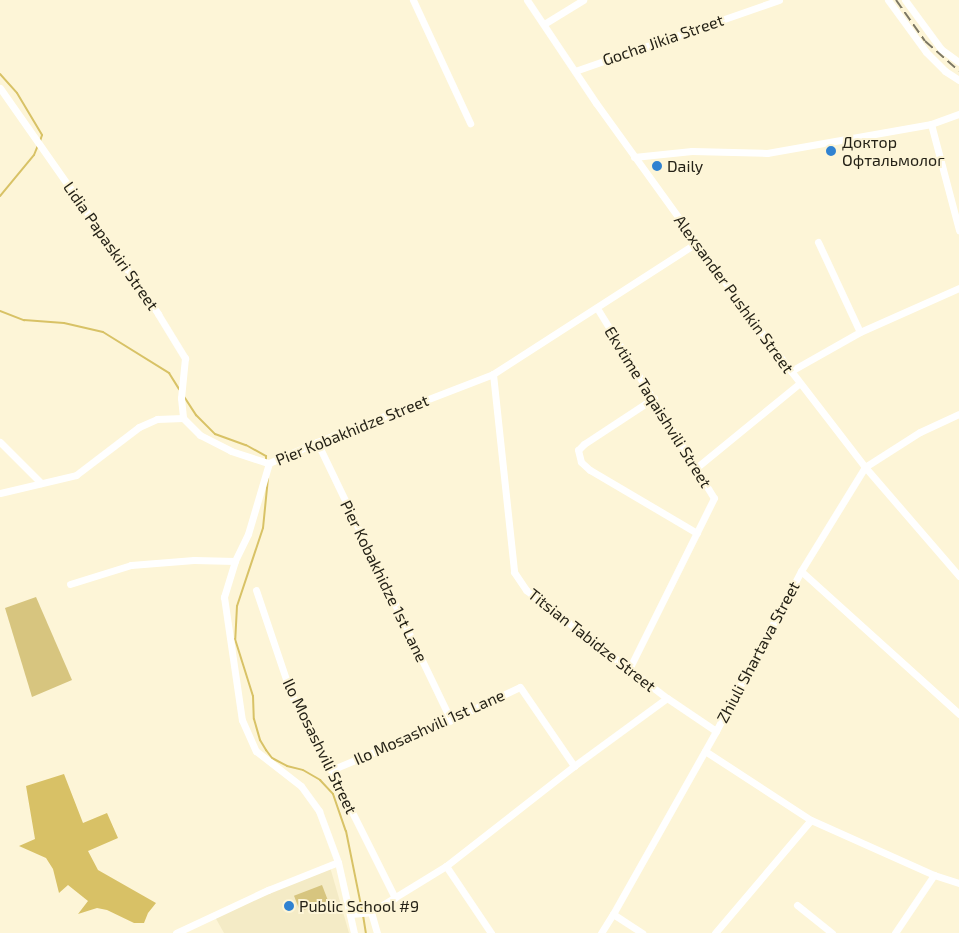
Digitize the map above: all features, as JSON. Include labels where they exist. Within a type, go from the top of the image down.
[{"type":"street","points":[[414,0],[470,123]]},
{"type":"street","name":"Alexsander Pushkin Street","points":[[527,0],[634,157],[791,371],[865,467],[959,576]]},
{"type":"street","points":[[544,24],[583,0]]},
{"type":"street","name":"Gocha Jikia Street","points":[[575,71],[779,0]]},
{"type":"street","points":[[888,0],[926,52],[945,71],[959,80]]},
{"type":"street","points":[[905,0],[941,49],[959,62]]},
{"type":"street","name":"Lidia Papaskiri Street","points":[[0,88],[158,314],[185,358],[181,398],[183,418]]},
{"type":"street","points":[[634,157],[692,151],[767,153],[931,124],[959,114]]},
{"type":"street","points":[[931,124],[959,230]]},
{"type":"street","points":[[818,242],[860,332]]},
{"type":"street","name":"Pier Kobakhidze Street","points":[[354,933],[338,862],[319,811],[301,786],[256,751],[242,720],[224,597],[235,561],[248,534],[269,463],[317,442],[493,374],[696,243]]},
{"type":"street","points":[[791,371],[860,332],[959,288]]},
{"type":"street","name":"Ekvtime Taqaishvili Street","points":[[597,308],[714,498],[630,667]]},
{"type":"street","name":"Titsian Tabidze Street","points":[[493,374],[514,572],[526,590],[630,667],[667,698],[716,731]]},
{"type":"street","points":[[696,468],[800,383]]},
{"type":"street","points":[[654,398],[584,444],[578,450],[581,462],[590,470],[697,533]]},
{"type":"street","name":"Zhiuli Shartava Street","points":[[601,933],[614,914],[716,731],[801,571],[865,467],[920,432],[959,414]]},
{"type":"street","points":[[0,493],[76,475],[139,427],[157,418],[183,418],[200,435],[231,451],[269,463]]},
{"type":"street","points":[[0,442],[41,484]]},
{"type":"street","name":"Pier Kobakhidze 1st Lane","points":[[317,442],[451,720]]},
{"type":"street","points":[[70,584],[131,564],[194,560],[235,561]]},
{"type":"street","points":[[801,571],[959,714]]},
{"type":"street","name":"Ilo Mosashvili Street","points":[[256,590],[291,694],[332,770],[395,898]]},
{"type":"street","name":"Ilo Mosashvili 1st Lane","points":[[332,770],[451,720],[520,686],[574,766]]},
{"type":"street","points":[[350,914],[370,912],[446,866],[574,766],[667,698]]},
{"type":"street","points":[[704,751],[811,820],[934,876],[959,883]]},
{"type":"street","points":[[715,933],[811,820]]},
{"type":"street","points":[[176,933],[268,890],[338,862]]},
{"type":"street","points":[[446,866],[491,933]]},
{"type":"street","points":[[895,933],[934,876]]},
{"type":"street","points":[[798,905],[832,933]]},
{"type":"street","points":[[370,912],[377,933]]},
{"type":"street","points":[[614,914],[642,933]]},
{"type":"shaded area","points":[[36,597],[72,680],[32,697],[5,608]]},
{"type":"shaded area","points":[[64,774],[83,823],[107,813],[118,838],[88,851],[98,870],[156,903],[148,913],[144,923],[134,923],[107,910],[97,908],[78,914],[88,901],[68,885],[59,893],[53,869],[46,858],[19,846],[35,839],[26,786]]},
{"type":"shaded area","name":"Public School #9","points":[[330,867],[349,933],[224,933],[215,917]]},
{"type":"shaded area","points":[[322,885],[328,901],[300,912],[294,896]]},
{"type":"waterway","points":[[0,74],[17,93],[42,135],[40,141]]},
{"type":"waterway","points":[[0,196],[34,155],[38,145]]},
{"type":"waterway","points":[[0,311],[24,320],[64,323],[103,332],[169,373],[179,389]]},
{"type":"waterway","points":[[183,395],[196,415],[215,434],[246,445],[266,456],[266,461]]},
{"type":"waterway","points":[[268,478],[263,528],[237,606],[235,639],[253,696],[254,719],[260,740],[266,750],[272,758],[287,766],[303,770],[320,780],[333,794],[346,831],[362,910]]},
{"type":"waterway","points":[[363,915],[366,933]]},
{"type":"railway","points":[[896,0],[925,41],[959,71]]},
{"type":"place","name":"Доктор Офтальмолог","points":[[831,151]]},
{"type":"place","name":"Daily","points":[[657,166]]},
{"type":"place","name":"Public School #9","points":[[289,906]]}]
